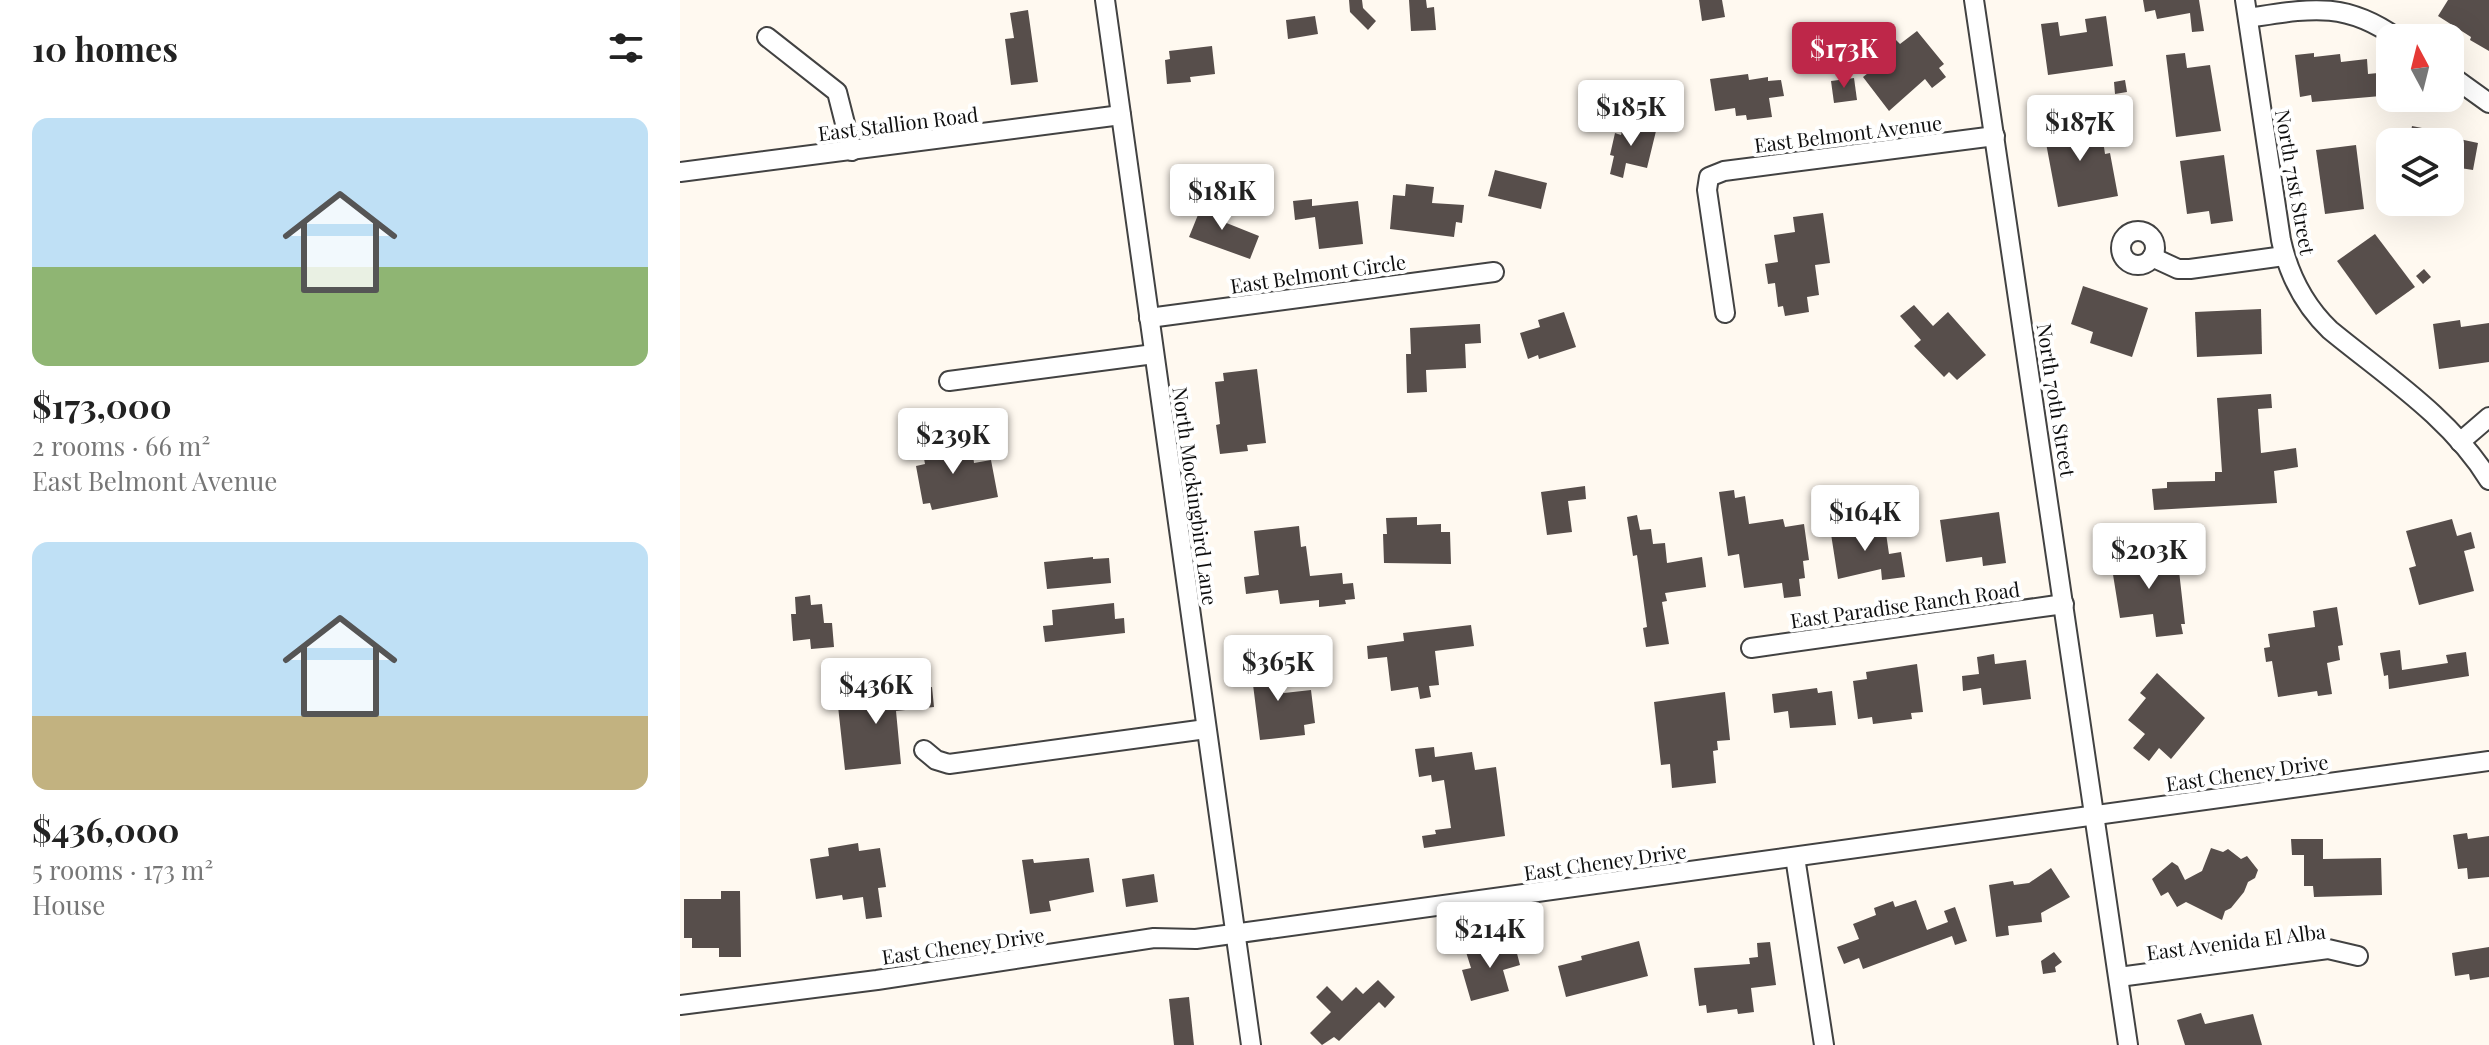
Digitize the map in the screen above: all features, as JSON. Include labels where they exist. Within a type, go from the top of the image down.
[{"type":"street","name":"North Mockingbird Lane","points":[[1105,0],[1251,1045]]},
{"type":"street","name":"North 70th Street","points":[[1974,0],[2128,1045]]},
{"type":"street","points":[[2246,9],[2348,12],[2376,25]]},
{"type":"street","name":"North 71st Street","points":[[2246,9],[2284,256],[2302,297],[2315,316],[2445,425],[2489,480]]},
{"type":"street","points":[[767,37],[837,92],[852,151]]},
{"type":"street","points":[[2464,85],[2489,103]]},
{"type":"street","name":"East Stallion Road","points":[[680,172],[1121,115]]},
{"type":"street","name":"East Belmont Avenue","points":[[1725,313],[1707,190],[1709,177],[1724,171],[1995,136]]},
{"type":"street","points":[[2152,257],[2178,269],[2190,269],[2284,256]]},
{"type":"street","name":"East Belmont Circle","points":[[1149,318],[1494,272]]},
{"type":"street","points":[[949,381],[1154,354]]},
{"type":"street","points":[[2460,442],[2489,417]]},
{"type":"street","name":"East Paradise Ranch Road","points":[[1751,648],[2064,604]]},
{"type":"street","points":[[924,750],[936,760],[949,764],[1206,729]]},
{"type":"street","name":"East Cheney Drive","points":[[680,1005],[877,980],[1154,938],[1196,939],[2489,761]]},
{"type":"street","points":[[1795,857],[1824,1045]]},
{"type":"street","name":"East Avenida El Alba","points":[[2119,977],[2328,949],[2358,956]]},
{"type":"building","points":[[1349,0],[1362,0],[1363,8],[1376,21],[1368,30],[1350,12]]},
{"type":"building","points":[[1409,0],[1426,0],[1427,8],[1434,7],[1436,30],[1411,31]]},
{"type":"building","points":[[1699,0],[1722,0],[1725,17],[1702,21]]},
{"type":"building","points":[[2143,0],[2199,0],[2204,31],[2192,32],[2190,13],[2157,19],[2155,10],[2145,12]]},
{"type":"building","points":[[2448,0],[2489,0],[2489,51],[2470,40],[2471,37],[2464,33],[2464,24],[2451,24],[2438,16]]},
{"type":"building","points":[[1028,10],[1038,82],[1011,85],[1005,39],[1014,38],[1010,13]]},
{"type":"building","points":[[1315,16],[1318,34],[1288,39],[1286,20]]},
{"type":"building","points":[[2106,16],[2113,66],[2048,75],[2041,24],[2058,22],[2060,36],[2087,32],[2085,19]]},
{"type":"building","points":[[1917,31],[1944,64],[1939,68],[1946,77],[1932,88],[1925,79],[1889,111],[1863,77],[1877,66],[1871,59],[1896,40],[1900,44]]},
{"type":"building","points":[[1212,46],[1215,74],[1190,77],[1191,82],[1167,84],[1165,60],[1170,59],[1169,51]]},
{"type":"building","points":[[2185,53],[2187,68],[2210,65],[2221,131],[2176,137],[2166,55]]},
{"type":"building","points":[[2314,53],[2314,57],[2340,54],[2341,62],[2367,59],[2368,74],[2376,73],[2376,96],[2312,102],[2311,95],[2300,97],[2295,55]]},
{"type":"building","points":[[1748,74],[1749,80],[1768,77],[1768,81],[1781,80],[1784,96],[1769,98],[1772,117],[1747,120],[1746,115],[1736,116],[1735,108],[1715,111],[1710,79]]},
{"type":"building","points":[[1854,78],[1857,100],[1834,103],[1831,81]]},
{"type":"building","points":[[2125,80],[2127,92],[2115,94],[2114,82]]},
{"type":"building","points":[[2100,119],[2105,154],[2110,153],[2118,196],[2058,207],[2043,127]]},
{"type":"building","points":[[1624,123],[1656,131],[1647,168],[1626,163],[1623,178],[1610,174],[1614,156],[1610,155],[1615,133],[1621,135]]},
{"type":"building","points":[[2464,140],[2478,143],[2473,170],[2464,169]]},
{"type":"building","points":[[2356,145],[2364,209],[2325,214],[2316,150]]},
{"type":"building","points":[[2224,155],[2233,221],[2211,224],[2209,211],[2187,214],[2180,161]]},
{"type":"building","points":[[1495,170],[1547,183],[1541,209],[1488,196]]},
{"type":"building","points":[[1406,184],[1434,187],[1432,203],[1464,205],[1462,223],[1456,222],[1454,237],[1390,229],[1393,195],[1405,196]]},
{"type":"building","points":[[1312,199],[1312,206],[1358,201],[1363,244],[1319,249],[1315,217],[1295,220],[1293,201]]},
{"type":"building","points":[[1204,200],[1224,208],[1219,220],[1259,236],[1250,259],[1189,237]]},
{"type":"building","points":[[1823,213],[1830,263],[1815,265],[1819,295],[1807,297],[1809,312],[1785,316],[1783,306],[1778,307],[1775,283],[1768,284],[1765,264],[1778,262],[1774,235],[1795,232],[1793,217]]},
{"type":"building","points":[[2375,234],[2415,287],[2376,315],[2337,261]]},
{"type":"building","points":[[2424,269],[2431,277],[2423,284],[2416,276]]},
{"type":"building","points":[[2083,286],[2148,308],[2132,357],[2090,343],[2093,332],[2071,324]]},
{"type":"building","points":[[1914,305],[1933,326],[1948,312],[1986,355],[1957,380],[1949,372],[1944,377],[1914,346],[1921,340],[1900,316]]},
{"type":"building","points":[[2261,309],[2262,354],[2197,357],[2195,312]]},
{"type":"building","points":[[1564,312],[1576,347],[1539,359],[1538,355],[1528,359],[1520,333],[1540,327],[1538,320]]},
{"type":"building","points":[[2460,320],[2461,327],[2489,323],[2489,362],[2439,369],[2433,324]]},
{"type":"building","points":[[1480,324],[1481,343],[1465,344],[1466,368],[1426,370],[1427,392],[1407,393],[1406,354],[1411,354],[1410,328]]},
{"type":"building","points":[[1257,369],[1266,443],[1247,445],[1248,451],[1220,454],[1215,382],[1224,381],[1223,373]]},
{"type":"building","points":[[2271,394],[2272,408],[2258,409],[2261,453],[2296,448],[2298,467],[2274,471],[2277,503],[2154,510],[2152,489],[2167,488],[2167,482],[2215,481],[2215,472],[2222,472],[2217,398]]},
{"type":"building","points":[[940,433],[944,453],[962,450],[964,456],[973,455],[974,463],[991,460],[998,497],[932,510],[930,503],[923,504],[916,466],[925,464],[920,437]]},
{"type":"building","points":[[1585,486],[1586,499],[1568,501],[1572,532],[1547,535],[1541,492]]},
{"type":"building","points":[[1734,490],[1735,498],[1745,496],[1749,524],[1783,519],[1785,527],[1804,524],[1809,560],[1803,561],[1805,578],[1799,579],[1801,596],[1784,598],[1782,583],[1744,588],[1739,554],[1728,556],[1719,492]]},
{"type":"building","points":[[1999,512],[2006,563],[1983,566],[1982,557],[1946,562],[1940,520]]},
{"type":"building","points":[[1637,515],[1640,530],[1651,529],[1653,544],[1665,543],[1667,563],[1702,557],[1706,587],[1665,593],[1667,601],[1662,602],[1669,644],[1646,647],[1643,628],[1647,627],[1637,555],[1633,556],[1627,517]]},
{"type":"building","points":[[1417,517],[1417,525],[1441,524],[1441,532],[1450,532],[1451,564],[1384,563],[1386,518]]},
{"type":"building","points":[[1872,517],[1874,535],[1886,533],[1889,554],[1901,552],[1905,577],[1882,580],[1881,569],[1838,579],[1831,534],[1857,530],[1855,520]]},
{"type":"building","points":[[2452,519],[2457,536],[2471,532],[2475,548],[2464,551],[2474,591],[2419,605],[2409,568],[2416,566],[2406,531]]},
{"type":"building","points":[[1299,526],[1301,547],[1306,546],[1310,576],[1342,573],[1343,584],[1353,583],[1355,599],[1345,600],[1346,604],[1319,607],[1319,600],[1280,604],[1278,590],[1246,594],[1244,577],[1259,575],[1254,531]]},
{"type":"building","points":[[2157,550],[2158,564],[2178,562],[2185,624],[2181,624],[2183,634],[2156,637],[2153,614],[2120,618],[2110,556]]},
{"type":"building","points":[[1109,558],[1111,583],[1047,589],[1044,562]]},
{"type":"building","points":[[810,595],[811,605],[822,604],[824,623],[832,623],[834,647],[811,649],[810,639],[793,641],[791,614],[796,614],[795,597]]},
{"type":"building","points":[[1114,603],[1115,619],[1124,618],[1125,633],[1045,642],[1043,626],[1053,625],[1052,610]]},
{"type":"building","points":[[2337,607],[2343,645],[2338,646],[2340,660],[2327,663],[2332,694],[2318,696],[2317,691],[2278,697],[2272,661],[2266,662],[2264,648],[2270,647],[2268,634],[2315,627],[2313,611]]},
{"type":"building","points":[[1471,625],[1474,646],[1435,651],[1439,685],[1429,686],[1431,697],[1420,699],[1418,687],[1391,691],[1387,657],[1368,659],[1367,646],[1404,641],[1403,633]]},
{"type":"building","points":[[2400,650],[2402,670],[2448,663],[2446,655],[2466,652],[2469,676],[2389,689],[2388,675],[2384,676],[2380,653]]},
{"type":"building","points":[[1270,651],[1275,691],[1311,690],[1315,723],[1304,725],[1305,735],[1260,740],[1249,653]]},
{"type":"building","points":[[1994,654],[1995,664],[2026,660],[2031,699],[1983,705],[1981,688],[1963,691],[1962,676],[1979,674],[1977,657]]},
{"type":"building","points":[[1917,664],[1923,712],[1911,713],[1912,719],[1873,724],[1872,717],[1858,719],[1853,681],[1867,679],[1866,672]]},
{"type":"building","points":[[2157,673],[2205,718],[2171,759],[2159,748],[2149,761],[2133,748],[2145,734],[2128,720],[2146,698],[2140,693]]},
{"type":"building","points":[[932,687],[934,707],[896,711],[901,764],[845,770],[837,697]]},
{"type":"building","points":[[1817,688],[1818,693],[1832,691],[1836,725],[1790,728],[1788,711],[1774,713],[1772,694]]},
{"type":"building","points":[[1725,692],[1730,740],[1717,741],[1718,750],[1713,751],[1716,783],[1672,788],[1670,764],[1661,765],[1654,702]]},
{"type":"building","points":[[1434,747],[1435,757],[1472,752],[1475,770],[1496,767],[1505,836],[1424,848],[1422,836],[1451,828],[1444,780],[1432,782],[1431,775],[1419,777],[1415,749]]},
{"type":"building","points":[[2467,833],[2468,839],[2489,836],[2489,877],[2468,879],[2467,868],[2458,869],[2453,835]]},
{"type":"building","points":[[2291,839],[2323,839],[2323,859],[2381,858],[2382,895],[2314,897],[2313,886],[2304,886],[2304,855],[2292,855]]},
{"type":"building","points":[[858,843],[859,851],[880,848],[886,887],[878,888],[882,917],[866,919],[863,897],[843,900],[842,895],[816,899],[810,859],[829,856],[828,848]]},
{"type":"building","points":[[2211,848],[2223,852],[2228,849],[2241,859],[2247,856],[2258,870],[2244,892],[2225,911],[2222,920],[2186,902],[2177,907],[2168,892],[2161,896],[2152,879],[2172,862],[2178,866],[2185,880],[2202,871]]},
{"type":"building","points":[[1089,858],[1094,892],[1049,901],[1051,911],[1030,914],[1022,860],[1033,859],[1034,863]]},
{"type":"building","points":[[2051,868],[2070,897],[2041,913],[2042,922],[2008,926],[2009,935],[1996,937],[1989,885],[2013,881],[2014,885],[2029,883]]},
{"type":"building","points":[[1154,874],[1158,902],[1126,907],[1122,879]]},
{"type":"building","points":[[721,891],[740,891],[741,957],[719,957],[719,948],[692,948],[692,938],[684,938],[684,899],[721,899]]},
{"type":"building","points":[[1916,900],[1927,930],[1948,922],[1944,911],[1955,907],[1967,941],[1955,945],[1952,936],[1863,969],[1859,958],[1844,964],[1837,947],[1859,939],[1853,924],[1876,915],[1874,908],[1893,901],[1895,907]]},
{"type":"building","points":[[1639,941],[1648,976],[1566,997],[1558,966],[1582,960],[1581,956]]},
{"type":"building","points":[[1514,942],[1520,965],[1503,970],[1509,991],[1471,1001],[1462,970],[1471,968],[1466,952]]},
{"type":"building","points":[[1770,942],[1776,985],[1751,988],[1754,1012],[1738,1014],[1737,1009],[1707,1013],[1706,1005],[1699,1006],[1694,968],[1750,964],[1749,958],[1758,957],[1757,943]]},
{"type":"building","points":[[2489,947],[2489,977],[2470,980],[2469,974],[2455,976],[2452,953]]},
{"type":"building","points":[[2054,952],[2062,962],[2055,967],[2056,972],[2043,974],[2041,961]]},
{"type":"building","points":[[1378,980],[1395,997],[1385,1008],[1379,1002],[1339,1041],[1334,1037],[1322,1045],[1310,1033],[1331,1012],[1316,997],[1327,986],[1342,1001],[1356,987],[1363,994]]},
{"type":"building","points":[[1189,997],[1194,1045],[1174,1045],[1169,999]]},
{"type":"building","points":[[2201,1013],[2205,1024],[2253,1014],[2262,1045],[2185,1045],[2177,1020]]}]
